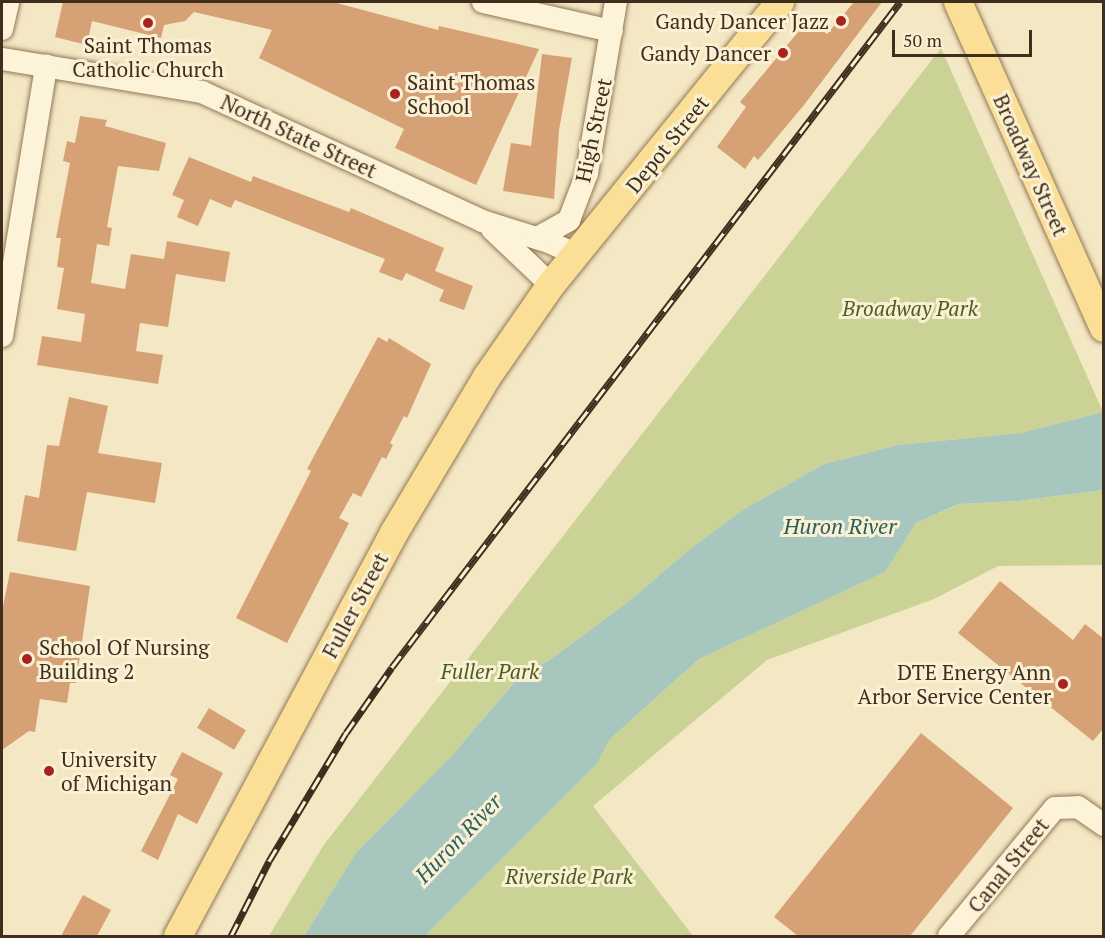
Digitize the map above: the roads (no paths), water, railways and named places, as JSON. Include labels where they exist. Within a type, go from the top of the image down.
[{"type":"main road","name":"Depot Street","points":[[551,285],[780,2]]},
{"type":"main road","name":"Broadway Street","points":[[958,2],[1104,328]]},
{"type":"main road","name":"Fuller Street","points":[[178,936],[437,457],[551,285]]},
{"type":"street","points":[[2,29],[8,2]]},
{"type":"street","points":[[483,2],[612,31]]},
{"type":"street","name":"High Street","points":[[537,238],[560,228],[575,206],[587,172],[616,2]]},
{"type":"street","name":"North State Street","points":[[2,59],[202,92],[482,221]]},
{"type":"street","points":[[2,336],[46,66]]},
{"type":"street","points":[[482,221],[537,238],[577,255]]},
{"type":"street","points":[[482,221],[551,285]]},
{"type":"street","name":"Canal Street","points":[[949,936],[1055,808],[1078,807],[1104,825]]},
{"type":"water","name":"Huron River","points":[[1103,412],[1103,490],[1018,501],[959,504],[916,523],[885,572],[699,659],[610,739],[596,765],[425,936],[304,936],[356,853],[454,753],[519,677],[548,661],[628,602],[691,548],[746,508],[824,464],[898,445],[1021,433]]},
{"type":"railway","points":[[231,936],[269,861],[346,733],[392,667],[900,2]]},
{"type":"place","name":"Gandy Dancer Jazz","points":[[841,21]]},
{"type":"place","name":"Saint Thomas Catholic Church","points":[[148,23]]},
{"type":"place","name":"Gandy Dancer","points":[[783,53]]},
{"type":"place","name":"Saint Thomas School","points":[[395,94]]},
{"type":"place","name":"School Of Nursing Building 2","points":[[27,659]]},
{"type":"place","name":"DTE Energy Ann Arbor Service Center","points":[[1063,684]]},
{"type":"place","name":"University of Michigan","points":[[49,771]]},
{"type":"park label","name":"Broadway Park","points":[[910,308]]},
{"type":"park label","name":"Fuller Park","points":[[490,671]]},
{"type":"park label","name":"Riverside Park","points":[[569,876]]}]
